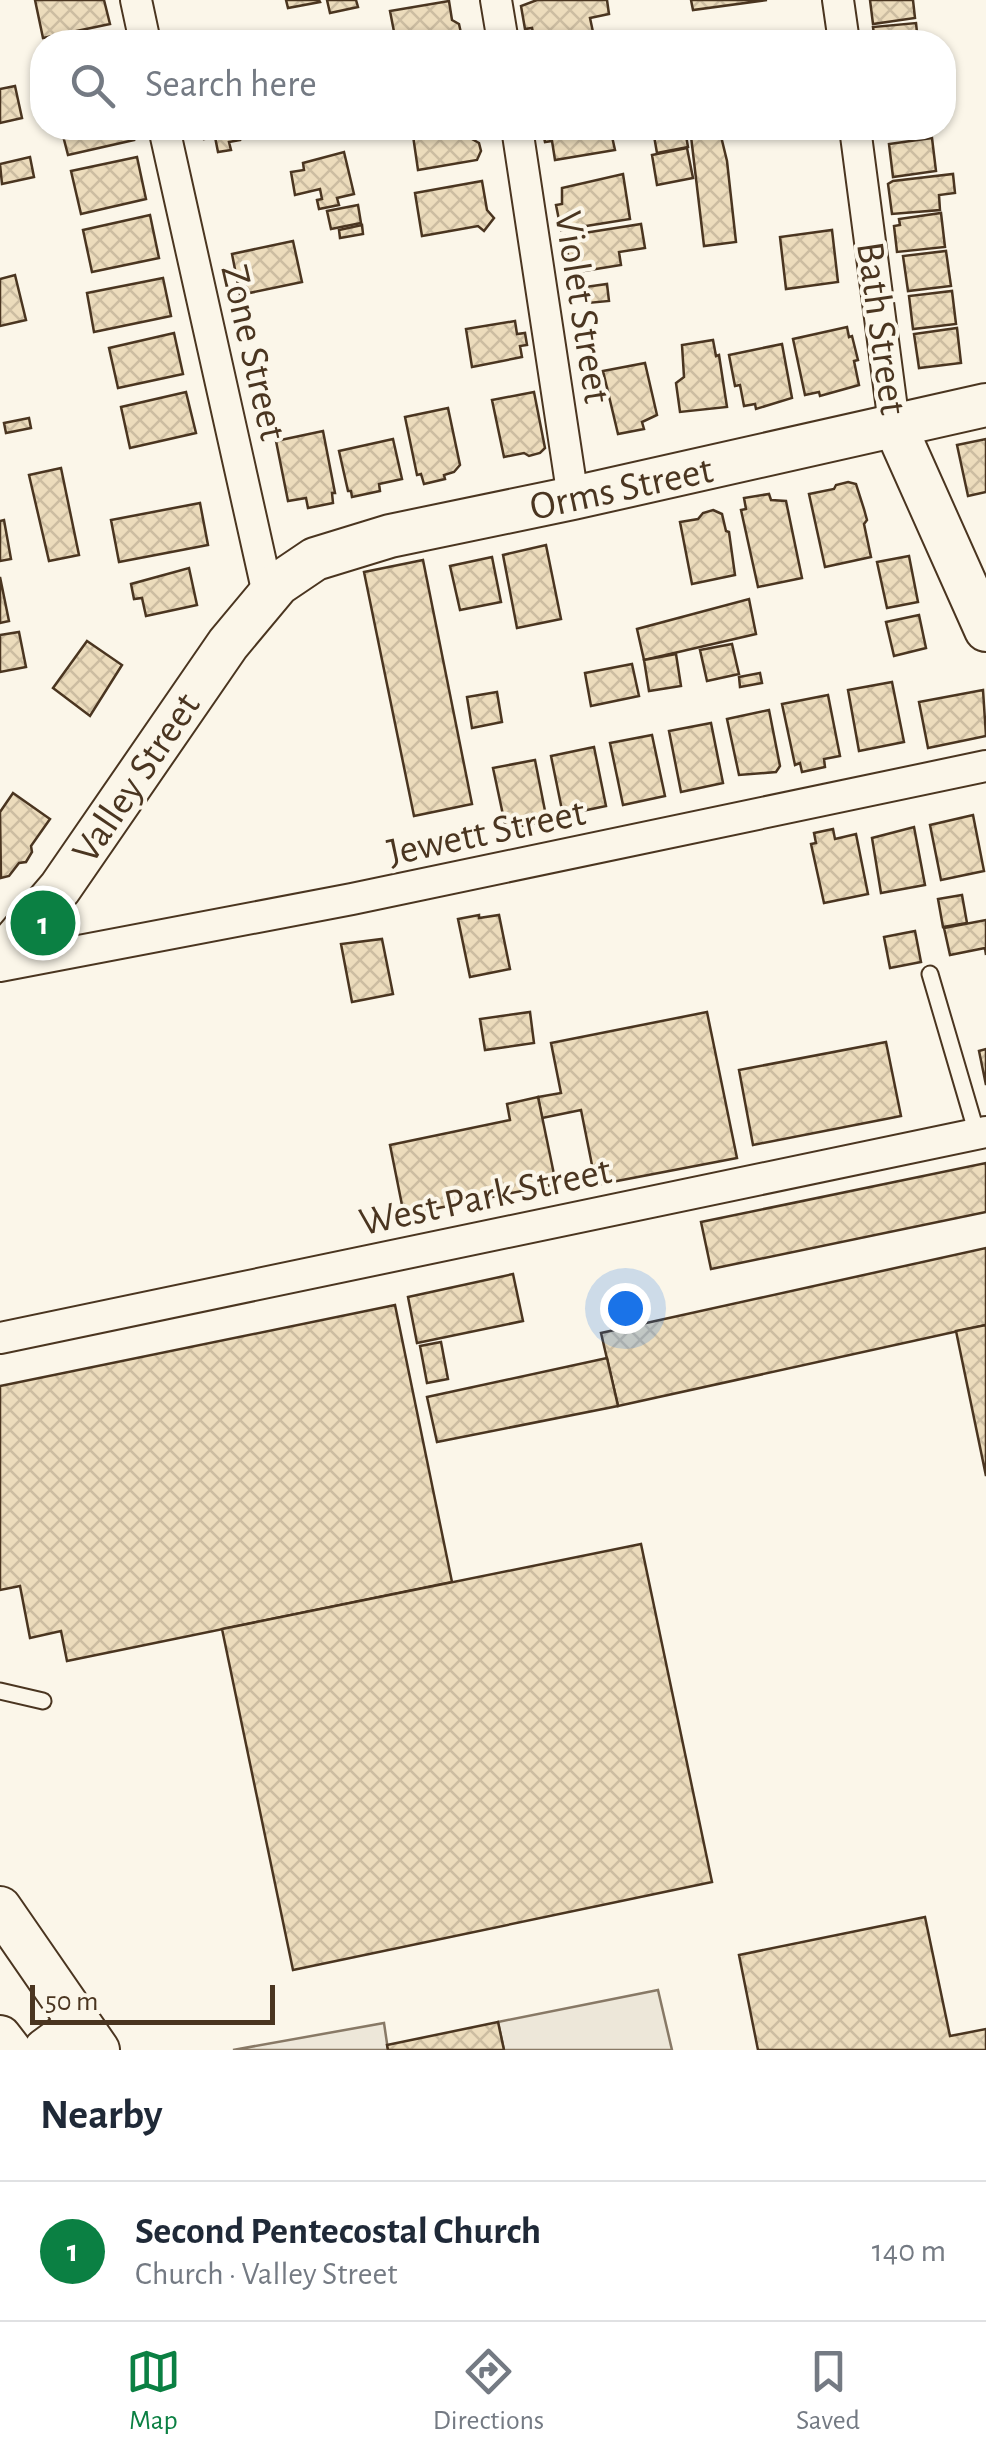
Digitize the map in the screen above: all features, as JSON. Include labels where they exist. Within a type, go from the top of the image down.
[{"type":"main road","name":"Orms Street","points":[[268,594],[315,559],[390,536],[986,405]]},
{"type":"main road","name":"Bath Street","points":[[894,424],[986,630]]},
{"type":"main road","name":"Valley Street","points":[[0,958],[60,888],[182,708],[268,594]]},
{"type":"main road","points":[[0,1908],[74,2042]]},
{"type":"main road","points":[[0,2036],[10,2050]]},
{"type":"street","points":[[136,0],[142,30]]},
{"type":"street","points":[[496,0],[502,30]]},
{"type":"street","points":[[838,0],[842,30]]},
{"type":"street","name":"Zone Street","points":[[167,140],[268,594]]},
{"type":"street","name":"Violet Street","points":[[518,140],[573,498]]},
{"type":"street","name":"Bath Street","points":[[857,140],[894,424]]},
{"type":"street","name":"Jewett Street","points":[[0,966],[352,899],[986,766]]},
{"type":"street","name":"West Park Street","points":[[0,1338],[982,1133]]},
{"type":"lane","points":[[930,974],[982,1133]]},
{"type":"lane","points":[[0,1691],[43,1701]]},
{"type":"shaded area","points":[[658,1990],[672,2050],[504,2050],[498,2022]]},
{"type":"shaded area","points":[[384,2023],[388,2050],[233,2050]]},
{"type":"building","points":[[35,0],[104,0],[110,24],[81,30],[41,30]]},
{"type":"building","points":[[286,0],[319,0],[320,2],[288,8]]},
{"type":"building","points":[[327,0],[356,0],[358,7],[330,13]]},
{"type":"building","points":[[537,0],[607,0],[609,14],[590,18],[593,30],[532,30],[525,29],[521,6]]},
{"type":"building","points":[[691,0],[767,0],[693,10]]},
{"type":"building","points":[[870,0],[913,0],[915,18],[873,24]]},
{"type":"building","points":[[449,1],[452,20],[460,30],[394,30],[390,11]]},
{"type":"building","points":[[916,23],[917,30],[873,30],[873,27]]},
{"type":"building","points":[[15,86],[22,118],[0,123],[0,89]]},
{"type":"building","points":[[64,140],[134,140],[68,155]]},
{"type":"building","points":[[216,140],[240,140],[229,142],[231,150],[218,152]]},
{"type":"building","points":[[414,140],[479,143],[477,160],[418,170]]},
{"type":"building","points":[[545,140],[613,140],[615,150],[555,160],[552,141]]},
{"type":"building","points":[[655,140],[687,140],[688,147],[657,153]]},
{"type":"building","points":[[691,140],[722,140],[736,242],[704,246]]},
{"type":"building","points":[[932,140],[936,171],[893,177],[889,144]]},
{"type":"building","points":[[687,148],[693,178],[657,185],[652,155]]},
{"type":"building","points":[[344,152],[354,194],[337,198],[339,205],[319,209],[320,189],[295,195],[291,172],[304,170],[303,163]]},
{"type":"building","points":[[30,157],[34,177],[2,184],[0,164]]},
{"type":"building","points":[[137,157],[146,199],[81,214],[71,171]]},
{"type":"building","points":[[623,174],[630,219],[561,230],[556,205],[562,204],[562,188]]},
{"type":"building","points":[[953,174],[955,193],[939,195],[940,210],[892,214],[888,184]]},
{"type":"building","points":[[482,181],[487,210],[494,218],[484,231],[478,226],[422,236],[415,193]]},
{"type":"building","points":[[358,205],[361,223],[331,229],[327,211]]},
{"type":"building","points":[[941,213],[945,247],[897,252],[894,226],[900,225],[899,219]]},
{"type":"building","points":[[150,215],[159,258],[92,272],[83,230]]},
{"type":"building","points":[[641,224],[645,248],[619,252],[621,265],[571,273],[565,236]]},
{"type":"building","points":[[362,225],[363,234],[340,238],[339,230]]},
{"type":"building","points":[[832,230],[838,282],[786,289],[780,237]]},
{"type":"building","points":[[293,241],[302,282],[240,295],[232,254]]},
{"type":"building","points":[[946,251],[951,286],[908,291],[903,256]]},
{"type":"building","points":[[15,275],[26,320],[0,326],[0,279]]},
{"type":"building","points":[[163,278],[171,316],[94,332],[87,293]]},
{"type":"building","points":[[607,284],[609,301],[588,303],[585,287]]},
{"type":"building","points":[[952,291],[956,324],[913,329],[909,296]]},
{"type":"building","points":[[515,321],[517,334],[525,333],[527,345],[520,346],[522,357],[472,367],[466,329]]},
{"type":"building","points":[[847,327],[858,360],[854,361],[859,385],[820,396],[819,392],[805,395],[793,339]]},
{"type":"building","points":[[957,328],[961,363],[919,368],[914,334]]},
{"type":"building","points":[[174,333],[183,374],[118,388],[109,348]]},
{"type":"building","points":[[713,340],[727,407],[680,412],[676,383],[684,377],[682,345]]},
{"type":"building","points":[[782,344],[792,398],[756,409],[755,404],[744,406],[729,355]]},
{"type":"building","points":[[645,363],[657,415],[642,422],[644,429],[618,434],[603,371]]},
{"type":"building","points":[[186,392],[196,433],[130,448],[121,407]]},
{"type":"building","points":[[534,392],[545,448],[529,456],[524,453],[504,457],[492,400]]},
{"type":"building","points":[[448,408],[460,465],[444,475],[445,479],[424,484],[421,474],[417,475],[405,417]]},
{"type":"building","points":[[29,418],[31,428],[6,433],[4,423]]},
{"type":"building","points":[[323,431],[335,493],[333,503],[308,508],[306,498],[288,501],[276,441]]},
{"type":"building","points":[[393,439],[402,479],[379,484],[380,491],[352,497],[339,451]]},
{"type":"building","points":[[986,439],[986,492],[968,496],[957,445]]},
{"type":"building","points":[[61,468],[79,555],[49,561],[29,475]]},
{"type":"building","points":[[848,482],[856,484],[864,509],[871,557],[825,567],[809,494]]},
{"type":"building","points":[[769,494],[771,500],[786,501],[802,578],[758,587],[741,510],[746,509],[744,498]]},
{"type":"building","points":[[200,503],[208,545],[119,562],[111,520]]},
{"type":"building","points":[[713,510],[722,514],[729,532],[735,575],[692,584],[680,522],[698,519]]},
{"type":"building","points":[[4,520],[11,559],[0,561],[0,521]]},
{"type":"building","points":[[546,545],[561,619],[517,628],[503,555]]},
{"type":"building","points":[[909,556],[918,602],[887,608],[877,562]]},
{"type":"building","points":[[492,557],[501,602],[460,610],[450,566]]},
{"type":"building","points":[[423,560],[472,804],[414,816],[364,572]]},
{"type":"building","points":[[189,568],[197,605],[146,616],[142,598],[134,599],[131,584]]},
{"type":"building","points":[[0,577],[9,621],[0,623]]},
{"type":"building","points":[[749,599],[756,634],[644,660],[637,629]]},
{"type":"building","points":[[919,615],[926,648],[894,656],[886,622]]},
{"type":"building","points":[[19,632],[26,667],[0,672],[0,635]]},
{"type":"building","points":[[87,641],[122,665],[90,716],[53,688]]},
{"type":"building","points":[[732,644],[739,674],[707,681],[700,650]]},
{"type":"building","points":[[676,654],[681,686],[649,691],[644,660]]},
{"type":"building","points":[[632,664],[639,696],[591,706],[585,673]]},
{"type":"building","points":[[760,673],[762,683],[740,687],[739,677]]},
{"type":"building","points":[[892,682],[904,742],[859,751],[848,690]]},
{"type":"building","points":[[983,690],[986,736],[928,748],[919,702]]},
{"type":"building","points":[[497,692],[502,722],[472,728],[467,697]]},
{"type":"building","points":[[828,695],[840,756],[824,759],[825,767],[802,772],[800,763],[795,765],[782,704]]},
{"type":"building","points":[[769,710],[780,766],[776,772],[739,775],[727,719]]},
{"type":"building","points":[[711,723],[723,783],[681,792],[669,731]]},
{"type":"building","points":[[652,735],[665,796],[623,805],[610,743]]},
{"type":"building","points":[[594,747],[606,806],[563,815],[551,756]]},
{"type":"building","points":[[535,760],[547,821],[506,829],[493,768]]},
{"type":"building","points":[[13,793],[50,819],[31,846],[26,862],[1,878],[0,812]]},
{"type":"building","points":[[973,815],[984,871],[941,880],[930,825]]},
{"type":"building","points":[[914,827],[925,885],[881,893],[872,838]]},
{"type":"building","points":[[833,829],[835,839],[856,834],[868,894],[824,903],[811,844],[816,843],[814,833]]},
{"type":"building","points":[[962,895],[967,923],[943,927],[938,899]]},
{"type":"building","points":[[499,915],[510,969],[470,977],[458,919]]},
{"type":"building","points":[[986,920],[986,955],[985,948],[950,955],[944,928]]},
{"type":"building","points":[[915,931],[921,962],[890,968],[884,937]]},
{"type":"building","points":[[382,939],[393,994],[352,1002],[341,944]]},
{"type":"building","points":[[530,1012],[534,1043],[485,1050],[480,1019]]},
{"type":"building","points":[[707,1012],[737,1158],[596,1185],[581,1110],[542,1118],[538,1097],[561,1093],[551,1043]]},
{"type":"building","points":[[886,1042],[901,1116],[753,1145],[739,1070]]},
{"type":"building","points":[[986,1049],[986,1085],[979,1051]]},
{"type":"building","points":[[538,1097],[556,1184],[404,1215],[390,1145],[510,1120],[507,1104]]},
{"type":"building","points":[[986,1163],[986,1212],[711,1269],[701,1222]]},
{"type":"building","points":[[986,1248],[986,1325],[618,1406],[601,1333]]},
{"type":"building","points":[[513,1274],[523,1321],[417,1343],[408,1297]]},
{"type":"building","points":[[395,1305],[452,1582],[67,1661],[61,1631],[30,1638],[20,1586],[0,1590],[0,1386]]},
{"type":"building","points":[[986,1325],[986,1476],[956,1331]]},
{"type":"building","points":[[441,1342],[448,1379],[427,1383],[420,1346]]},
{"type":"building","points":[[607,1358],[618,1406],[437,1442],[427,1397]]},
{"type":"building","points":[[641,1544],[712,1882],[293,1970],[222,1629]]},
{"type":"building","points":[[925,1917],[950,2036],[986,2029],[986,2050],[758,2050],[739,1955]]},
{"type":"building","points":[[498,2022],[504,2050],[388,2050],[387,2045]]},
{"type":"place","name":"Second Pentecostal Church","points":[[43,923]]}]
